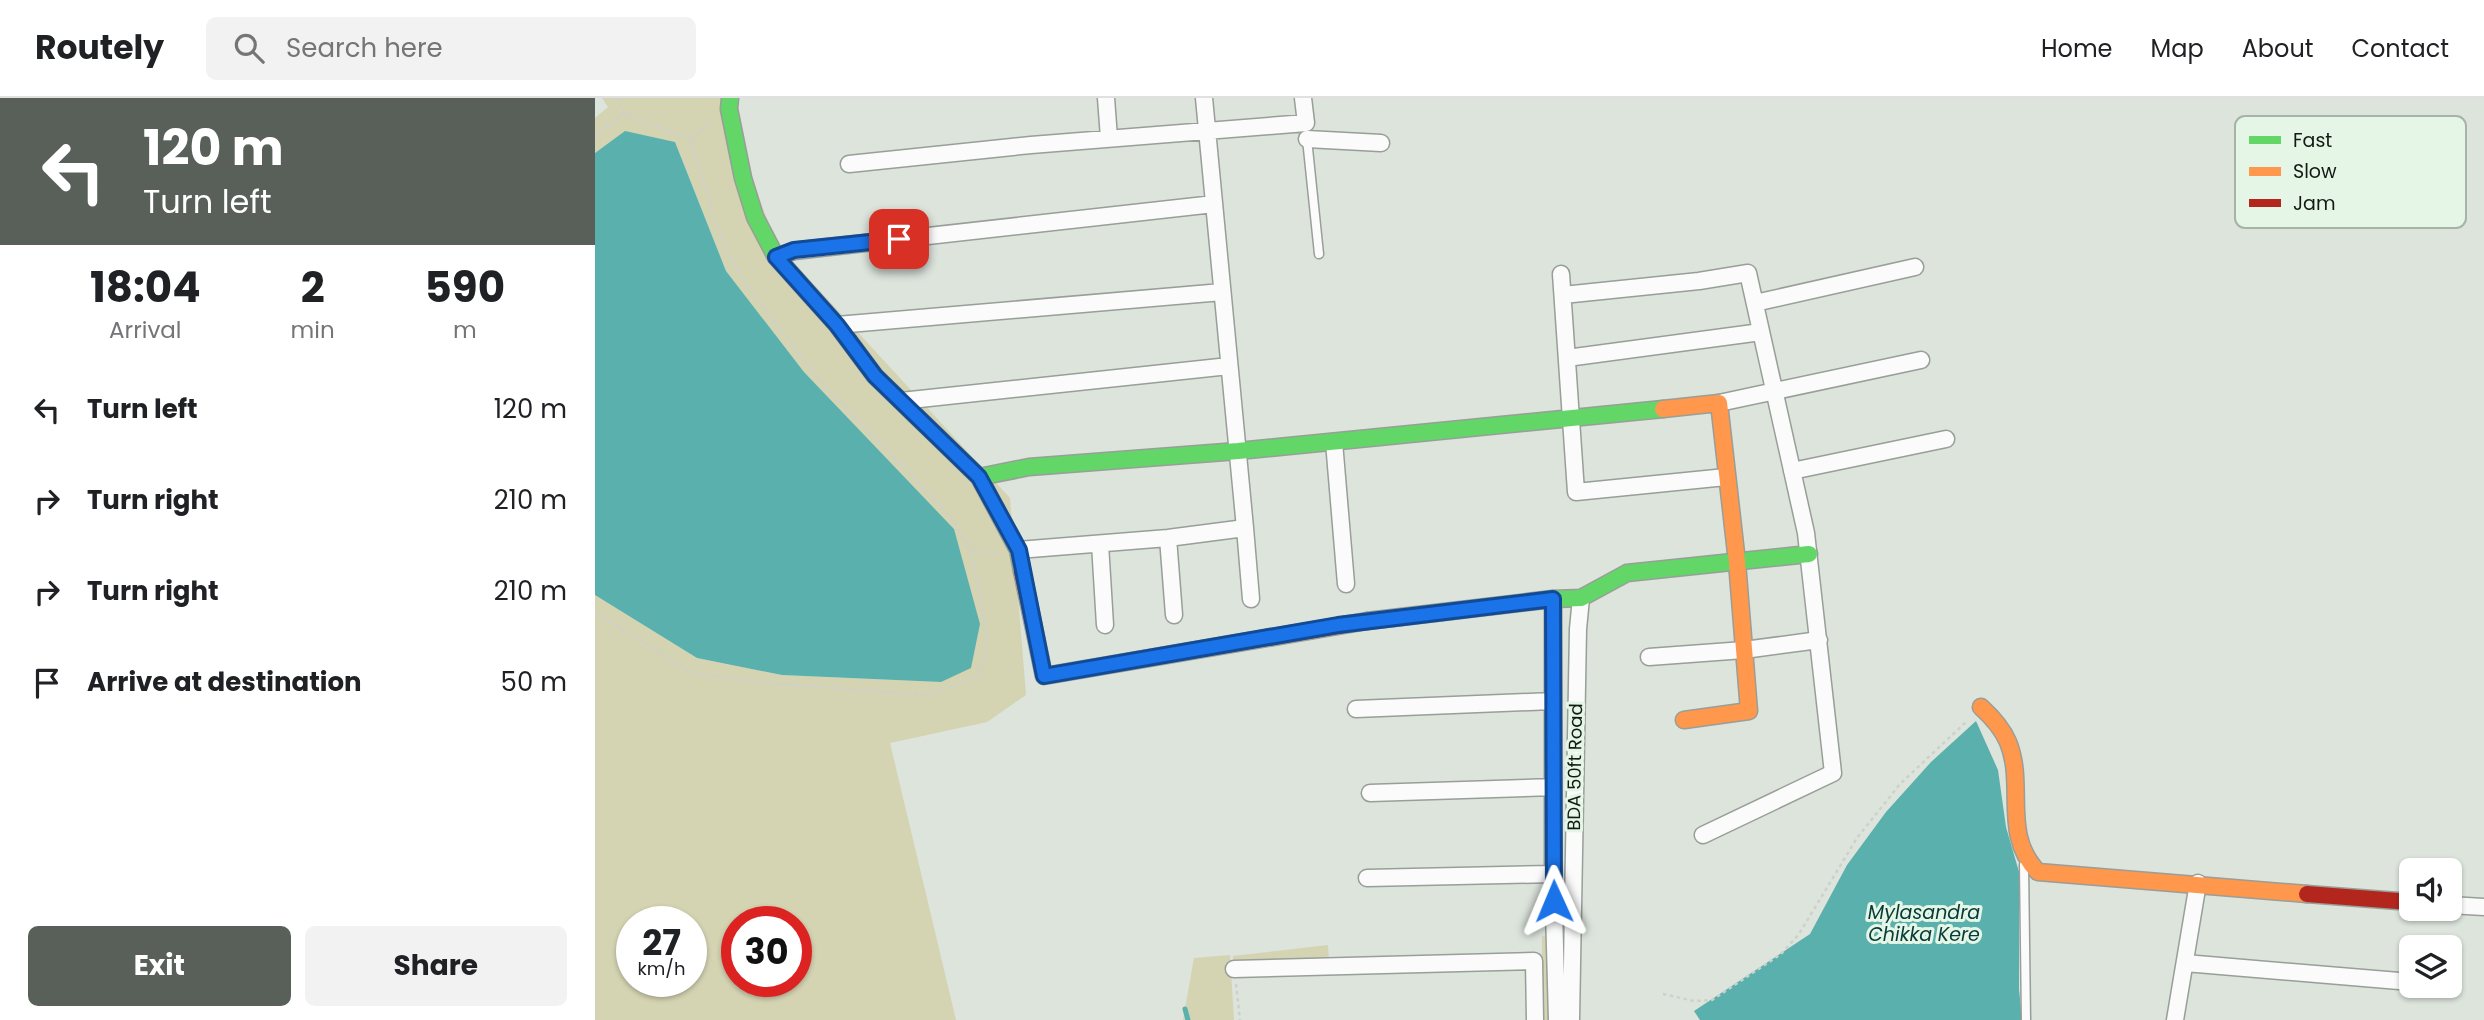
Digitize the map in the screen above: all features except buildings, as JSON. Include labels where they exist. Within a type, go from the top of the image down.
[{"type":"street","points":[[730,98],[729,108],[743,178],[755,217],[776,257],[837,325],[875,376],[979,477],[1019,552],[1044,676],[1338,625],[1581,598],[1627,573],[1808,554]]},
{"type":"street","points":[[1106,98],[1109,138]]},
{"type":"street","points":[[1204,98],[1251,599]]},
{"type":"street","points":[[1303,98],[1306,131]]},
{"type":"street","points":[[849,164],[1207,130],[1306,131],[1381,143]]},
{"type":"street","points":[[776,257],[794,250],[1214,204]]},
{"type":"street","points":[[1755,303],[1915,267]]},
{"type":"street","points":[[1563,295],[1699,281],[1748,273],[1806,533],[1833,773],[1703,835]]},
{"type":"street","points":[[1561,274],[1576,492],[1726,477]]},
{"type":"street","points":[[837,325],[1221,292]]},
{"type":"street","points":[[1567,358],[1761,332]]},
{"type":"street","points":[[979,477],[1029,467],[1238,451],[1719,403],[1921,360]]},
{"type":"street","points":[[901,401],[1230,366]]},
{"type":"street","points":[[1684,720],[1749,711],[1737,562],[1719,403]]},
{"type":"street","points":[[1792,471],[1946,439]]},
{"type":"street","points":[[1334,442],[1346,584]]},
{"type":"street","points":[[1019,552],[1245,528]]},
{"type":"street","points":[[1168,538],[1174,615]]},
{"type":"street","points":[[1100,544],[1104,625]]},
{"type":"street","name":"BDA 50ft Road","points":[[1571,1020],[1581,598]]},
{"type":"street","name":"BDA 50ft Road","points":[[1553,599],[1553,874],[1557,1020]]},
{"type":"street","points":[[1649,657],[1744,650],[1819,640]]},
{"type":"street","points":[[1356,709],[1552,701]]},
{"type":"street","points":[[1981,707],[1998,723],[2008,743],[2013,760],[2020,846],[2029,866],[2038,872],[2399,901]]},
{"type":"street","points":[[1370,793],[1553,787]]},
{"type":"street","points":[[1367,878],[1553,874]]},
{"type":"street","points":[[2175,1020],[2198,883]]},
{"type":"street","points":[[2462,906],[2484,907]]},
{"type":"street","points":[[1234,969],[1534,961],[1535,1020]]},
{"type":"street","points":[[2185,963],[2399,981]]},
{"type":"lane","points":[[1306,131],[1319,254]]},
{"type":"lane","points":[[2024,858],[2026,1020]]},
{"type":"path","points":[[595,612],[690,672],[743,681],[927,695],[977,677],[988,637],[971,551],[947,513],[823,384],[739,275],[717,226],[690,139],[624,114],[617,98]]},
{"type":"path","points":[[595,136],[624,114]]},
{"type":"path","points":[[971,551],[1019,552]]},
{"type":"path","points":[[1663,994],[1694,1002],[1712,1000],[1781,954],[1800,934],[1857,838],[1901,784],[1981,707]]},
{"type":"path","points":[[1234,969],[1240,1020]]},
{"type":"green space","points":[[602,98],[724,98],[775,242],[1010,498],[1026,695],[987,722],[890,743],[956,1020],[595,1020],[595,595],[697,658],[782,675],[941,682],[954,529],[804,372],[726,271],[675,142],[625,132],[595,153],[595,118],[608,107]]},
{"type":"green space","points":[[1551,935],[1551,1020],[1541,1020],[1542,936]]},
{"type":"green space","points":[[1328,945],[1329,962],[1234,969],[1233,956]]},
{"type":"green space","points":[[1230,955],[1234,1020],[1183,1020],[1194,958]]},
{"type":"water","points":[[625,131],[675,142],[726,271],[804,372],[954,529],[980,624],[971,668],[941,682],[782,675],[697,658],[595,595],[595,153]]},
{"type":"water","name":"Mylasandra Chikka Kere","points":[[1976,721],[1998,770],[2006,827],[2019,872],[2019,989],[2022,1020],[1700,1020],[1694,1011],[1810,934],[1847,865],[1886,812],[1931,762]]},
{"type":"waterway","points":[[1185,1009],[1188,1020]]},
{"type":"traffic: fast","points":[[730,98],[729,109],[743,178],[755,217],[776,257],[837,325],[875,376],[979,477],[1018,550],[1022,571]]},
{"type":"traffic: fast","points":[[979,477],[1029,467],[1238,451],[1663,409]]},
{"type":"traffic: fast","points":[[1367,621],[1581,598],[1627,573],[1809,554]]},
{"type":"traffic: slow","points":[[1663,409],[1719,403],[1737,562],[1749,711],[1684,720]]},
{"type":"traffic: slow","points":[[1981,707],[2003,732],[2008,742],[2013,759],[2020,842],[2038,872],[2307,894]]},
{"type":"traffic: jam","points":[[1022,571],[1044,676],[1367,621]]},
{"type":"traffic: jam","points":[[2307,894],[2399,901]]},
{"type":"route","points":[[899,239],[794,250],[776,257],[837,325],[875,376],[979,477],[1019,550],[1044,676],[1338,625],[1553,599],[1554,901]]}]
